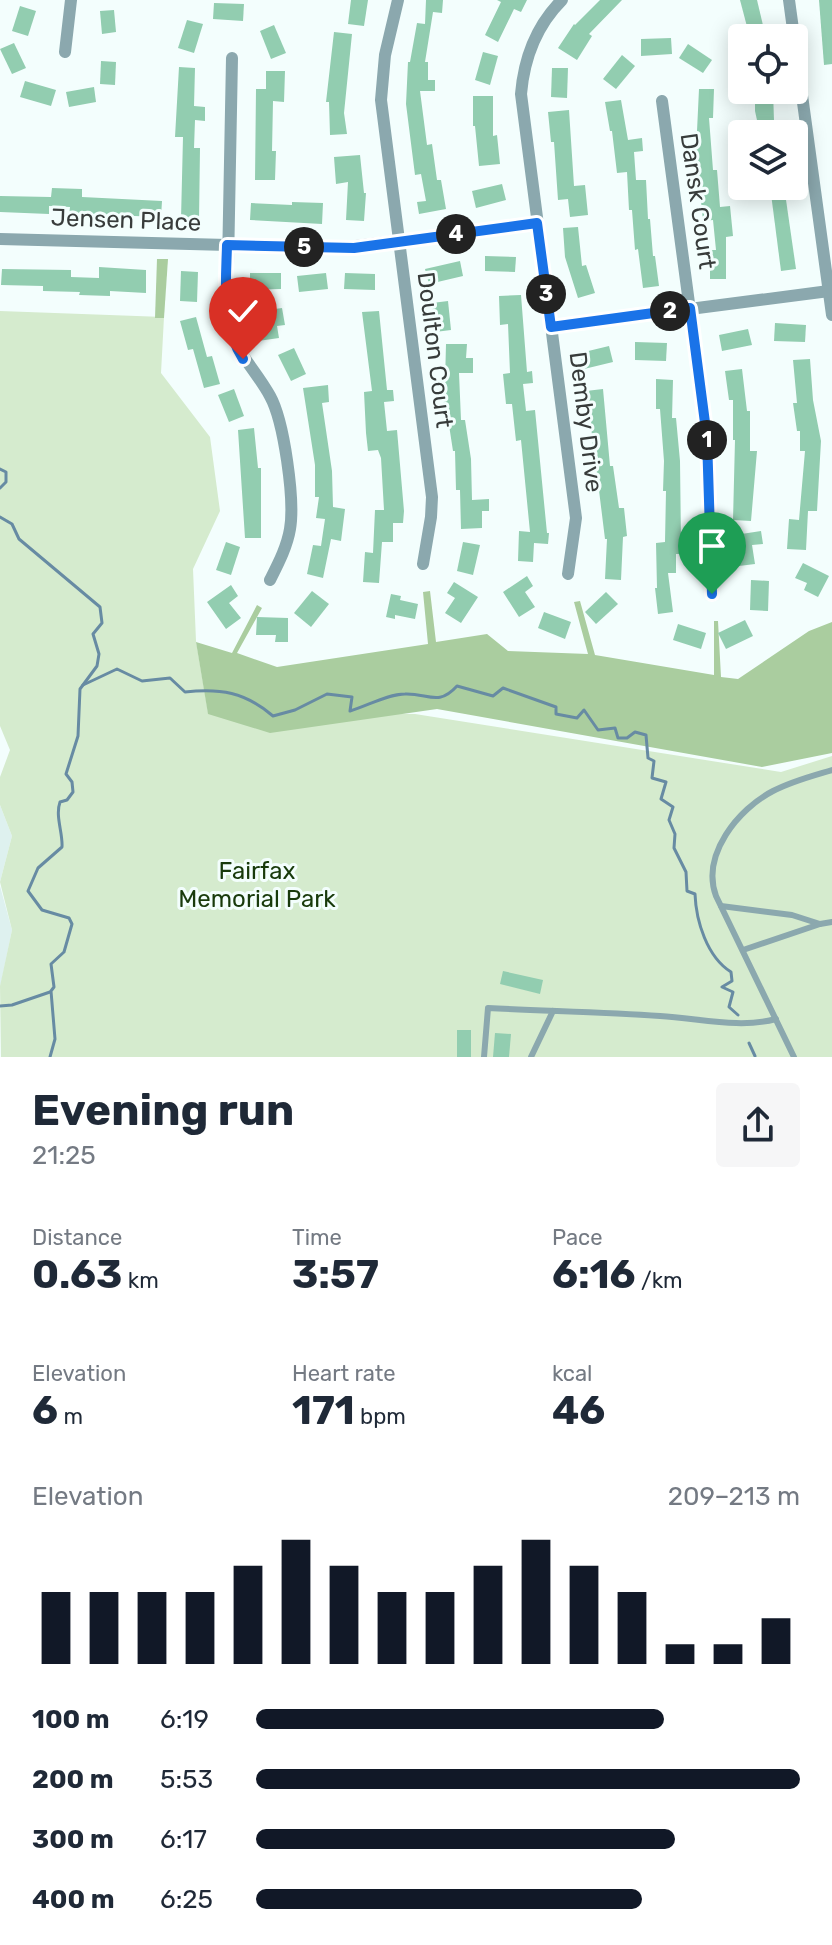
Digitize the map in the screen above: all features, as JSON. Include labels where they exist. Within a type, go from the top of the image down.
[{"type":"street","points":[[65,52],[71,0]]},
{"type":"street","name":"Doulton Court","points":[[398,0],[385,55],[381,100],[432,497],[423,564]]},
{"type":"street","name":"Demby Drive","points":[[562,0],[537,34],[528,56],[522,111],[576,518],[568,574]]},
{"type":"street","points":[[789,0],[832,315]]},
{"type":"street","points":[[232,58],[226,304],[229,327],[239,352],[263,384],[277,411],[291,500],[288,537],[270,580]]},
{"type":"street","name":"Dansk Court","points":[[662,101],[707,438],[712,594]]},
{"type":"street","name":"Jensen Place","points":[[0,239],[340,248],[537,223]]},
{"type":"street","points":[[551,327],[829,291]]},
{"type":"lane","points":[[794,1057],[712,887],[713,863],[723,840],[755,802],[776,789],[832,770]]},
{"type":"lane","points":[[721,906],[792,915],[820,924]]},
{"type":"lane","points":[[743,950],[832,922]]},
{"type":"lane","points":[[484,1057],[488,1008],[664,1016],[736,1023],[776,1019]]},
{"type":"lane","points":[[531,1057],[553,1011]]},
{"type":"shaded area","points":[[0,805],[12,836],[0,882]]},
{"type":"shaded area","points":[[0,886],[12,930],[0,988]]},
{"type":"green space","points":[[157,259],[168,259],[164,318],[155,318]]},
{"type":"green space","name":"Fairfax Memorial Park","points":[[0,311],[164,317],[161,373],[210,437],[220,511],[193,569],[196,641],[208,712],[415,714],[781,772],[832,756],[832,1057],[1,1057],[0,986],[12,930],[0,882],[12,836],[0,805],[0,777],[10,750],[0,726]]},
{"type":"green space","points":[[430,591],[436,642],[487,634],[508,651],[588,654],[574,602],[580,601],[595,655],[714,675],[714,621],[718,621],[721,677],[738,679],[809,631],[832,622],[832,753],[762,767],[437,709],[270,733],[208,714],[196,642],[232,653],[257,605],[262,608],[237,653],[277,667],[428,644],[423,592]]},
{"type":"building","points":[[351,0],[368,0],[364,26],[348,24]]},
{"type":"building","points":[[426,0],[443,0],[442,13],[433,12],[425,62],[428,62],[428,80],[435,80],[435,91],[420,91],[427,145],[432,144],[437,180],[441,180],[446,209],[419,214],[417,202],[426,201],[421,174],[415,175],[406,104],[408,62],[417,23],[425,24]]},
{"type":"building","points":[[497,0],[527,0],[521,12],[514,9],[498,42],[485,35],[501,2]]},
{"type":"building","points":[[600,0],[622,0],[589,34],[592,36],[577,60],[558,48],[574,24]]},
{"type":"building","points":[[740,0],[757,0],[763,24],[746,24]]},
{"type":"building","points":[[819,0],[832,0],[832,64],[824,65]]},
{"type":"building","points":[[214,3],[244,4],[243,21],[213,19]]},
{"type":"building","points":[[20,6],[36,11],[28,36],[12,31]]},
{"type":"building","points":[[114,10],[116,32],[102,34],[100,11]]},
{"type":"building","points":[[187,20],[203,24],[194,53],[178,48]]},
{"type":"building","points":[[274,25],[286,53],[271,59],[260,31]]},
{"type":"building","points":[[334,32],[352,34],[344,113],[347,134],[330,135],[329,102],[326,102]]},
{"type":"building","points":[[671,38],[672,54],[641,56],[641,39]]},
{"type":"building","points":[[14,43],[26,68],[12,74],[0,49]]},
{"type":"building","points":[[688,44],[712,60],[703,73],[679,58]]},
{"type":"building","points":[[483,52],[498,56],[490,85],[475,80]]},
{"type":"building","points":[[622,55],[635,66],[616,89],[603,79]]},
{"type":"building","points":[[101,61],[116,62],[115,85],[100,84]]},
{"type":"building","points":[[179,67],[195,68],[194,106],[205,107],[205,121],[195,120],[194,148],[200,148],[199,220],[181,219],[183,137],[175,137]]},
{"type":"building","points":[[552,68],[568,68],[567,98],[551,97]]},
{"type":"building","points":[[266,71],[285,71],[284,102],[273,101],[275,180],[255,180],[256,89],[266,89]]},
{"type":"building","points":[[25,81],[56,90],[51,106],[20,97]]},
{"type":"building","points":[[94,87],[96,102],[69,107],[66,92]]},
{"type":"building","points":[[699,89],[714,89],[713,118],[709,118],[713,170],[717,170],[720,207],[730,206],[733,236],[726,237],[726,279],[710,279],[710,250],[716,250],[713,220],[703,221],[694,132],[697,131]]},
{"type":"building","points":[[473,96],[493,96],[493,136],[497,135],[500,164],[479,166],[473,126]]},
{"type":"building","points":[[621,100],[628,140],[642,138],[643,151],[634,152],[636,180],[646,180],[648,219],[659,286],[643,288],[638,249],[635,250],[632,210],[629,210],[627,172],[617,173],[605,102]]},
{"type":"building","points":[[755,104],[773,104],[774,120],[757,120]]},
{"type":"building","points":[[569,110],[574,186],[585,185],[588,215],[570,217],[568,199],[558,200],[554,142],[551,142],[548,112]]},
{"type":"building","points":[[360,155],[366,193],[364,221],[346,220],[348,182],[336,184],[334,157]]},
{"type":"building","points":[[502,184],[506,200],[476,208],[472,191]]},
{"type":"building","points":[[52,188],[82,189],[82,197],[162,201],[161,217],[69,216],[70,207],[49,206],[49,214],[0,212],[0,196],[51,197]]},
{"type":"building","points":[[772,200],[786,200],[796,269],[781,271]]},
{"type":"building","points":[[292,202],[323,203],[322,224],[250,220],[251,203],[292,205]]},
{"type":"building","points":[[578,227],[582,266],[586,265],[595,293],[578,298],[565,257],[563,228]]},
{"type":"building","points":[[485,256],[516,257],[515,272],[485,271]]},
{"type":"building","points":[[460,261],[463,276],[429,284],[425,269]]},
{"type":"building","points":[[99,267],[146,270],[146,293],[110,291],[110,296],[79,295],[80,292],[43,291],[43,286],[1,285],[2,269],[71,270],[71,277],[99,278]]},
{"type":"building","points":[[181,271],[198,272],[197,302],[180,301]]},
{"type":"building","points":[[250,273],[281,273],[281,289],[250,290]]},
{"type":"building","points":[[326,273],[328,289],[299,292],[297,276]]},
{"type":"building","points":[[345,273],[375,274],[375,290],[344,289]]},
{"type":"building","points":[[521,295],[527,372],[532,371],[533,383],[523,384],[526,411],[535,410],[549,533],[548,544],[534,543],[533,562],[518,561],[519,531],[530,532],[521,440],[516,441],[512,404],[506,404],[503,374],[510,373],[508,324],[500,325],[499,296]]},
{"type":"building","points":[[448,301],[451,330],[435,332],[432,303]]},
{"type":"building","points":[[282,308],[285,325],[277,326],[279,338],[258,341],[254,312]]},
{"type":"building","points":[[379,311],[387,390],[393,390],[394,401],[384,402],[387,431],[397,430],[404,511],[403,523],[393,523],[393,542],[382,542],[379,583],[363,582],[365,552],[373,553],[375,510],[384,510],[381,458],[378,450],[368,451],[366,433],[364,392],[372,391],[362,312]]},
{"type":"building","points":[[196,317],[207,357],[212,356],[220,384],[204,388],[193,349],[188,350],[180,321]]},
{"type":"building","points":[[775,323],[806,325],[805,342],[774,341]]},
{"type":"building","points":[[748,329],[752,345],[722,351],[719,335]]},
{"type":"building","points":[[635,342],[667,343],[666,361],[635,360]]},
{"type":"building","points":[[446,344],[467,344],[466,358],[473,358],[473,373],[459,373],[461,420],[465,420],[471,459],[472,500],[489,499],[489,511],[482,511],[482,528],[461,529],[455,451],[447,412],[444,412]]},
{"type":"building","points":[[609,346],[613,362],[584,369],[580,353]]},
{"type":"building","points":[[294,348],[306,374],[291,381],[278,355]]},
{"type":"building","points":[[810,359],[813,400],[821,441],[817,511],[808,511],[806,550],[787,549],[789,519],[799,520],[805,451],[800,451],[800,431],[797,431],[793,403],[797,403],[793,360]]},
{"type":"building","points":[[742,369],[747,411],[750,411],[750,451],[757,451],[751,521],[733,520],[733,400],[729,400],[725,371]]},
{"type":"building","points":[[656,379],[673,380],[672,418],[676,418],[681,542],[684,542],[685,554],[676,554],[676,573],[668,573],[673,612],[658,614],[656,543],[665,542],[666,491],[663,491],[664,461],[660,409],[656,409]]},
{"type":"building","points":[[328,385],[329,402],[322,403],[332,471],[333,507],[345,509],[341,541],[331,539],[323,578],[307,574],[313,545],[321,546],[325,519],[316,518],[319,497],[315,497],[315,465],[303,388]]},
{"type":"building","points":[[234,389],[244,416],[229,422],[218,395]]},
{"type":"building","points":[[603,389],[610,466],[613,466],[619,508],[624,508],[627,536],[623,537],[621,580],[605,579],[607,539],[593,458],[586,391]]},
{"type":"building","points":[[254,428],[258,468],[261,468],[261,538],[245,538],[238,430]]},
{"type":"building","points":[[761,531],[763,544],[752,545],[755,564],[739,566],[735,535]]},
{"type":"building","points":[[226,542],[240,547],[231,575],[216,570]]},
{"type":"building","points":[[463,542],[480,545],[473,575],[457,571]]},
{"type":"building","points":[[803,563],[829,576],[818,597],[804,590],[807,583],[795,578]]},
{"type":"building","points":[[527,576],[533,586],[525,592],[535,607],[519,617],[503,592]]},
{"type":"building","points":[[751,580],[769,581],[768,611],[750,610]]},
{"type":"building","points":[[454,582],[478,597],[461,623],[445,613],[455,598],[447,593]]},
{"type":"building","points":[[231,585],[238,596],[229,603],[241,618],[226,629],[207,602]]},
{"type":"building","points":[[312,591],[329,604],[311,627],[294,613]]},
{"type":"building","points":[[606,592],[618,604],[596,624],[585,612]]},
{"type":"building","points":[[391,594],[401,596],[400,600],[418,604],[415,619],[395,615],[395,619],[386,617]]},
{"type":"building","points":[[544,612],[571,622],[565,639],[538,628]]},
{"type":"building","points":[[257,617],[288,618],[288,642],[275,642],[276,635],[256,635]]},
{"type":"building","points":[[745,620],[753,636],[726,649],[718,633]]},
{"type":"building","points":[[678,624],[706,633],[701,649],[673,640]]},
{"type":"building","points":[[503,971],[543,980],[540,994],[500,984]]},
{"type":"building","points":[[457,1030],[471,1030],[471,1057],[457,1057]]},
{"type":"building","points":[[495,1033],[511,1034],[509,1057],[493,1057]]},
{"type":"waterway","points":[[0,469],[6,472],[6,482],[0,488]]},
{"type":"waterway","points":[[0,517],[12,524],[19,539],[100,607],[102,623],[93,634],[99,654],[97,666],[80,689],[78,736],[66,774],[72,782],[73,792],[67,800],[60,802],[59,807],[62,847],[38,868],[28,891],[42,910],[69,918],[72,924],[64,952],[51,964],[55,1039],[50,1057]]},
{"type":"waterway","points":[[83,685],[117,669],[142,681],[170,678],[185,692],[210,691],[242,697],[273,716],[295,710],[327,694],[352,697],[350,711],[398,695],[444,696],[457,686],[493,696],[503,688],[556,707],[556,714],[577,718],[584,710],[598,730],[615,728],[618,738],[627,738],[635,732],[646,735],[648,758],[654,761],[652,778],[666,782],[661,799],[673,807],[669,820],[675,834],[674,848],[686,872],[687,891],[695,894],[701,927],[709,948],[731,972],[732,981],[722,987],[733,992],[729,1007],[738,1015]]},
{"type":"waterway","points":[[0,1006],[50,992]]},
{"type":"waterway","points":[[749,1043],[755,1056]]},
{"type":"route","points":[[243,359],[233,341],[227,317],[227,245],[354,248],[537,223],[551,327],[690,308],[707,438],[712,594]]}]
